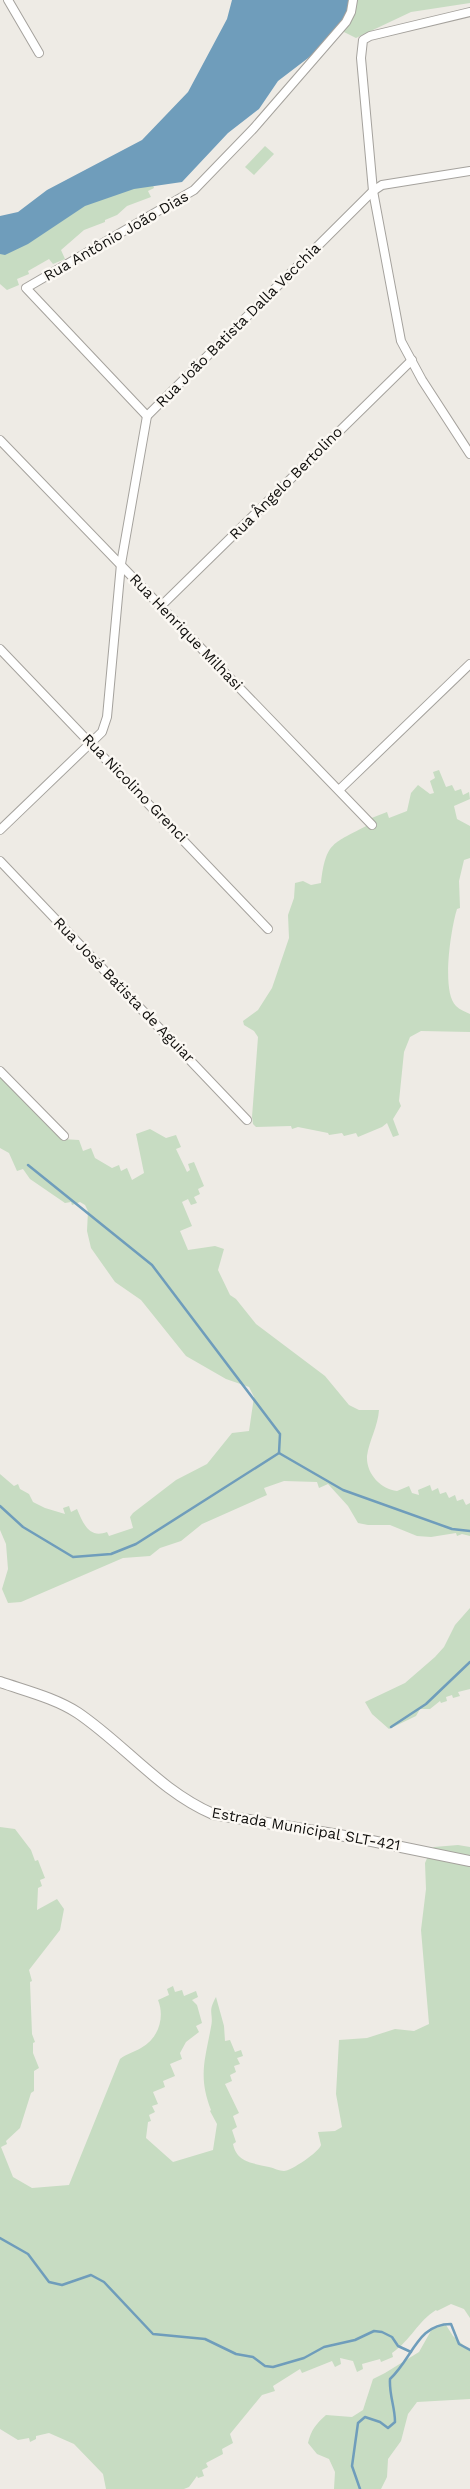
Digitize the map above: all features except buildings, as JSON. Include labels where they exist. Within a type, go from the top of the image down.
[{"type":"street","points":[[8,0],[39,53]]},
{"type":"street","name":"Rua Antônio João Dias","points":[[147,416],[26,288],[194,190],[254,128],[346,22],[351,12],[352,0]]},
{"type":"street","points":[[470,12],[370,36],[363,40],[361,58],[373,191],[401,341],[470,454]]},
{"type":"street","name":"Rua João Batista Dalla Vecchia","points":[[0,830],[102,732],[107,717],[121,564],[147,416],[373,191],[382,185],[470,171]]},
{"type":"street","name":"Rua Ângelo Bertolino","points":[[161,606],[412,360]]},
{"type":"street","name":"Rua Henrique Milhasi","points":[[0,440],[372,825]]},
{"type":"street","name":"Rua Nicolino Grenci","points":[[0,649],[268,929]]},
{"type":"street","points":[[339,790],[470,664]]},
{"type":"street","name":"Rua José Batista de Aguiar","points":[[0,861],[247,1120]]},
{"type":"street","points":[[0,1071],[64,1136]]},
{"type":"street","name":"Estrada Municipal SLT-421","points":[[0,1682],[62,1703],[79,1714],[155,1778],[192,1804],[213,1814],[357,1838],[470,1861]]},
{"type":"green space","points":[[344,0],[470,0],[470,3],[411,12],[356,38],[344,32],[337,19]]},
{"type":"green space","points":[[265,146],[274,154],[254,175],[245,167]]},
{"type":"green space","points":[[150,176],[154,188],[148,191],[151,197],[127,206],[117,215],[105,220],[105,222],[84,230],[61,250],[65,259],[53,264],[49,259],[28,271],[29,274],[17,279],[19,285],[7,290],[0,284],[0,243]]},
{"type":"green space","points":[[439,770],[446,787],[452,785],[455,791],[461,789],[463,795],[469,792],[470,799],[454,806],[457,819],[470,826],[470,858],[464,860],[459,881],[460,908],[457,909],[452,930],[448,974],[451,999],[461,1010],[470,1014],[470,1032],[421,1031],[410,1037],[404,1052],[399,1101],[401,1106],[393,1119],[399,1135],[393,1137],[387,1123],[358,1137],[356,1133],[344,1136],[342,1133],[329,1135],[328,1133],[298,1127],[292,1129],[291,1126],[256,1127],[253,1124],[252,1117],[258,1037],[254,1031],[244,1025],[243,1021],[258,1010],[272,988],[289,938],[288,915],[294,898],[295,883],[303,881],[311,885],[321,883],[326,859],[333,845],[368,825],[369,819],[387,812],[389,818],[407,811],[411,793],[418,785],[430,794],[434,793],[430,781],[435,778],[433,772]]},
{"type":"green space","points":[[0,1070],[62,1139],[79,1140],[83,1151],[91,1148],[95,1158],[112,1168],[119,1165],[121,1171],[127,1168],[132,1180],[144,1173],[136,1134],[150,1129],[166,1138],[176,1135],[181,1147],[176,1149],[187,1172],[190,1170],[188,1164],[194,1162],[204,1186],[198,1189],[200,1194],[194,1197],[197,1203],[191,1205],[188,1199],[182,1202],[192,1226],[180,1231],[188,1250],[215,1246],[224,1249],[218,1270],[230,1295],[236,1299],[256,1324],[325,1376],[349,1405],[359,1410],[379,1410],[367,1456],[369,1469],[376,1480],[391,1490],[397,1491],[409,1486],[412,1493],[419,1495],[418,1490],[430,1485],[432,1491],[438,1488],[440,1494],[446,1492],[449,1498],[455,1495],[457,1501],[463,1499],[466,1505],[470,1503],[470,1536],[462,1534],[457,1536],[456,1533],[431,1537],[417,1536],[390,1525],[358,1523],[348,1506],[328,1484],[319,1488],[317,1482],[284,1481],[264,1488],[267,1495],[202,1524],[181,1541],[160,1548],[150,1556],[123,1558],[21,1602],[8,1603],[2,1589],[8,1569],[6,1544],[0,1530],[0,1474],[14,1486],[18,1484],[20,1489],[29,1494],[33,1502],[65,1514],[63,1508],[69,1506],[71,1512],[77,1509],[84,1524],[91,1531],[101,1534],[107,1532],[109,1536],[133,1528],[130,1517],[133,1513],[176,1480],[207,1464],[232,1433],[249,1431],[254,1397],[249,1387],[226,1379],[186,1356],[141,1300],[115,1282],[91,1248],[87,1231],[88,1211],[85,1205],[80,1202],[72,1205],[71,1202],[65,1203],[30,1179],[23,1169],[17,1171],[9,1153],[0,1148]]},
{"type":"green space","points":[[470,1608],[470,1689],[458,1692],[460,1696],[453,1698],[452,1695],[446,1697],[447,1701],[441,1703],[440,1701],[430,1709],[420,1709],[416,1716],[389,1729],[372,1714],[365,1702],[405,1683],[435,1657],[444,1647],[455,1625]]},
{"type":"green space","points":[[0,1827],[15,1829],[31,1850],[35,1861],[38,1860],[45,1878],[40,1880],[42,1886],[38,1888],[37,1910],[57,1899],[64,1909],[60,1930],[29,1970],[32,1981],[30,1982],[32,2034],[35,2042],[33,2043],[33,2053],[39,2068],[34,2071],[34,2091],[31,2093],[20,2128],[6,2141],[7,2144],[1,2147],[13,2177],[32,2188],[69,2185],[120,2059],[141,2048],[152,2039],[159,2027],[161,2013],[158,2000],[169,1995],[167,1989],[173,1986],[175,1992],[182,1990],[184,1996],[196,1991],[198,1997],[192,2000],[197,2005],[202,2023],[196,2026],[199,2032],[186,2042],[180,2053],[182,2059],[170,2064],[175,2076],[163,2081],[165,2087],[153,2092],[158,2104],[152,2106],[155,2112],[149,2115],[151,2121],[148,2122],[146,2138],[173,2162],[213,2150],[217,2124],[210,2111],[205,2088],[204,2068],[212,2022],[211,2010],[216,1997],[224,2026],[225,2041],[230,2040],[235,2052],[241,2050],[243,2056],[237,2058],[240,2064],[234,2066],[236,2072],[230,2075],[232,2081],[225,2084],[239,2113],[233,2116],[237,2127],[232,2130],[236,2142],[233,2144],[235,2150],[242,2159],[282,2171],[298,2165],[310,2156],[321,2145],[318,2132],[335,2131],[342,2127],[336,2094],[339,2040],[367,2038],[395,2029],[414,2031],[429,2024],[421,1930],[426,1889],[425,1863],[431,1849],[434,1847],[458,1845],[470,1847],[470,2318],[464,2309],[451,2304],[436,2310],[392,2353],[393,2357],[381,2362],[380,2359],[362,2364],[363,2369],[357,2372],[353,2361],[340,2358],[341,2364],[335,2367],[332,2361],[302,2373],[300,2369],[273,2386],[275,2391],[262,2395],[230,2434],[233,2443],[222,2449],[223,2454],[206,2463],[208,2467],[202,2470],[204,2476],[198,2478],[197,2476],[189,2487],[184,2489],[106,2489],[103,2474],[74,2444],[49,2433],[36,2436],[36,2439],[30,2442],[29,2438],[18,2440],[0,2429]]},
{"type":"green space","points":[[446,2325],[453,2336],[470,2351],[470,2399],[417,2402],[408,2414],[401,2441],[388,2459],[387,2477],[381,2489],[334,2489],[335,2472],[329,2459],[317,2454],[308,2443],[314,2428],[326,2415],[352,2417],[363,2410],[373,2379],[419,2352],[432,2329]]},
{"type":"water","points":[[232,0],[348,0],[350,10],[316,52],[278,81],[259,109],[228,133],[182,182],[134,189],[85,206],[28,244],[5,255],[0,254],[0,216],[18,212],[47,190],[142,140],[188,92],[227,19]]},
{"type":"waterway","points":[[28,1165],[152,1265],[280,1434],[279,1453],[343,1490],[452,1529],[470,1531]]},
{"type":"waterway","points":[[0,1506],[23,1527],[73,1557],[111,1554],[136,1544],[279,1453]]},
{"type":"waterway","points":[[391,1727],[426,1704],[470,1662]]},
{"type":"waterway","points":[[0,2238],[28,2254],[49,2282],[62,2285],[91,2275],[104,2282],[153,2334],[205,2339],[236,2354],[253,2357],[265,2366],[273,2367],[304,2358],[324,2347],[355,2340],[374,2331],[382,2332],[392,2337],[398,2346],[411,2352]]},
{"type":"waterway","points":[[360,2489],[352,2466],[358,2423],[365,2417],[380,2422],[388,2428],[395,2422],[390,2379],[398,2371],[416,2344],[430,2330],[451,2324],[459,2344],[470,2350]]}]
